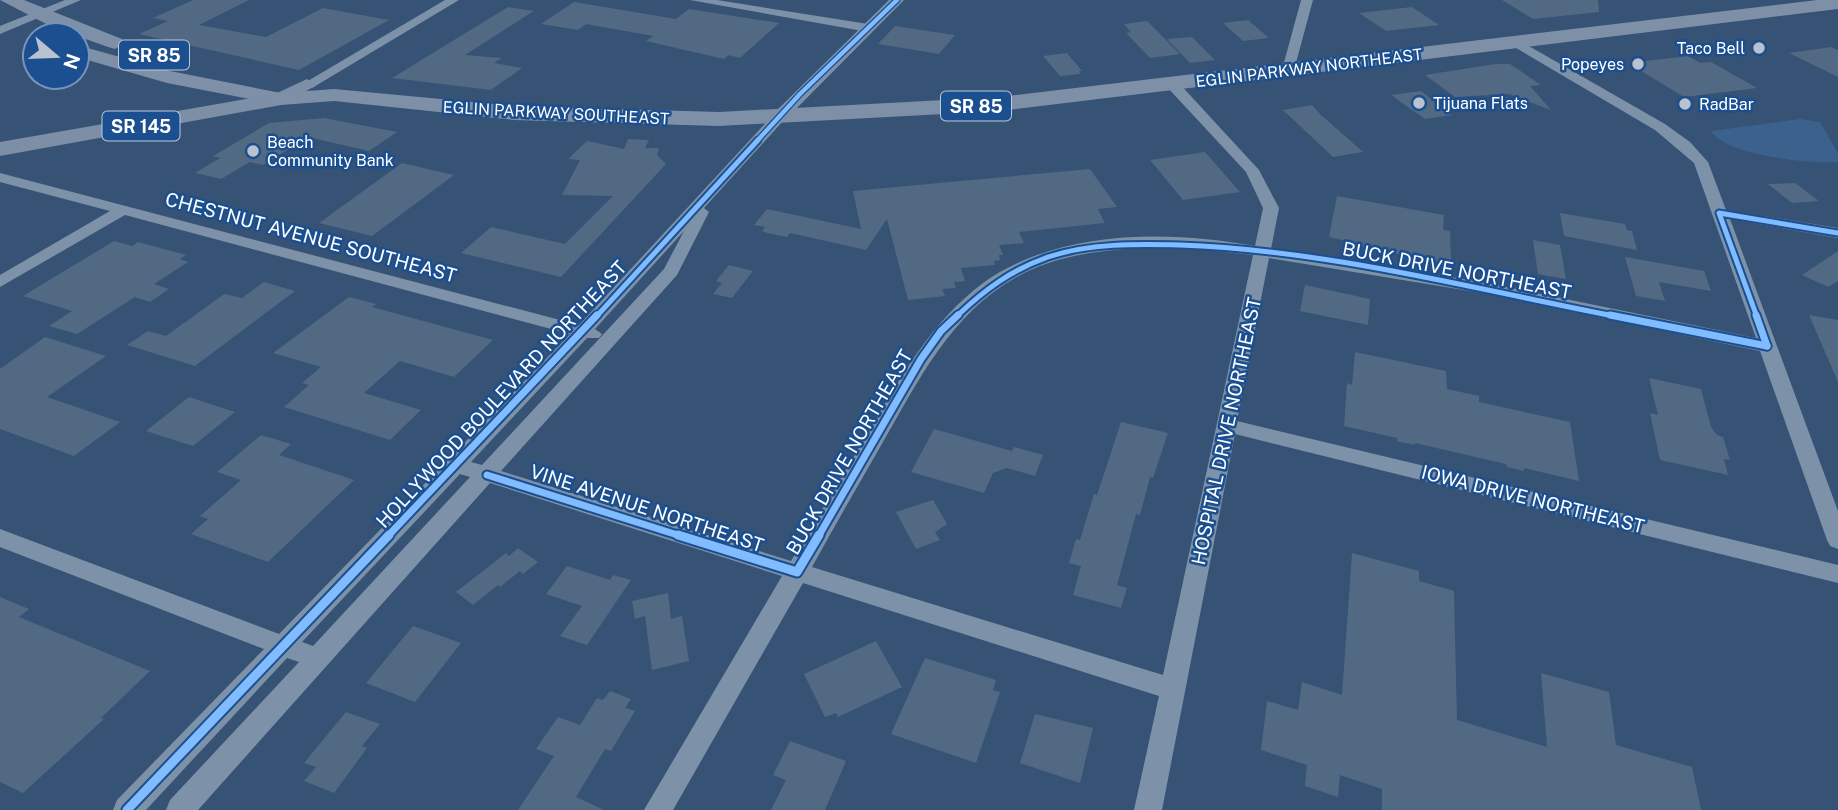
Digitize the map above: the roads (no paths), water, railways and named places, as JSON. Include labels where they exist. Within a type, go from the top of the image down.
[{"type":"highway","name":"EGLIN PARKWAY SOUTHEAST","points":[[9,0],[41,15],[148,53],[307,85],[334,96]]},
{"type":"highway","name":"EGLIN PARKWAY NORTHEAST","points":[[779,117],[929,110],[1172,84],[1838,3]]},
{"type":"highway","points":[[4,25],[21,31]]},
{"type":"highway","name":"EGLIN PARKWAY SOUTHEAST","points":[[91,55],[167,77],[281,99],[334,96],[437,107],[573,116],[719,120],[779,117]]},
{"type":"main road","points":[[281,99],[307,85]]},
{"type":"main road","name":"SR 145","points":[[3,151],[281,99]]},
{"type":"street","points":[[4,25],[41,15],[75,0]]},
{"type":"street","points":[[307,85],[453,0]]},
{"type":"street","points":[[696,0],[868,28]]},
{"type":"street","name":"HOLLYWOOD BOULEVARD NORTHEAST","points":[[127,810],[583,331],[779,117],[897,0]]},
{"type":"street","points":[[1288,70],[1307,0]]},
{"type":"street","points":[[1515,43],[1685,145],[1701,162],[1838,540]]},
{"type":"street","name":"HOSPITAL DRIVE NORTHEAST","points":[[1148,810],[1271,208],[1268,196],[1243,158],[1172,84]]},
{"type":"street","name":"CHESTNUT AVENUE SOUTHEAST","points":[[0,177],[611,339]]},
{"type":"street","name":"HOLLYWOOD BOULEVARD NORTHEAST","points":[[180,810],[671,271],[712,189]]},
{"type":"street","points":[[0,282],[124,209]]},
{"type":"street","points":[[1720,213],[1838,233]]},
{"type":"street","name":"BUCK DRIVE NORTHEAST","points":[[658,810],[921,359],[958,312],[990,285],[1049,257],[1099,247],[1211,245],[1356,265],[1768,346]]},
{"type":"street","name":"IOWA DRIVE NORTHEAST","points":[[1227,425],[1838,574]]},
{"type":"street","name":"VINE AVENUE NORTHEAST","points":[[456,465],[1172,690]]},
{"type":"street","points":[[0,538],[318,659]]},
{"type":"water","points":[[1800,119],[1820,122],[1838,153],[1838,162],[1809,162],[1770,157],[1733,147],[1711,131]]},
{"type":"place","name":"Taco Bell","points":[[1759,48]]},
{"type":"place","name":"Popeyes","points":[[1638,64]]},
{"type":"place","name":"Tijuana Flats","points":[[1419,103]]},
{"type":"place","name":"RadBar","points":[[1685,104]]},
{"type":"place","name":"Beach Community Bank","points":[[253,151]]}]
